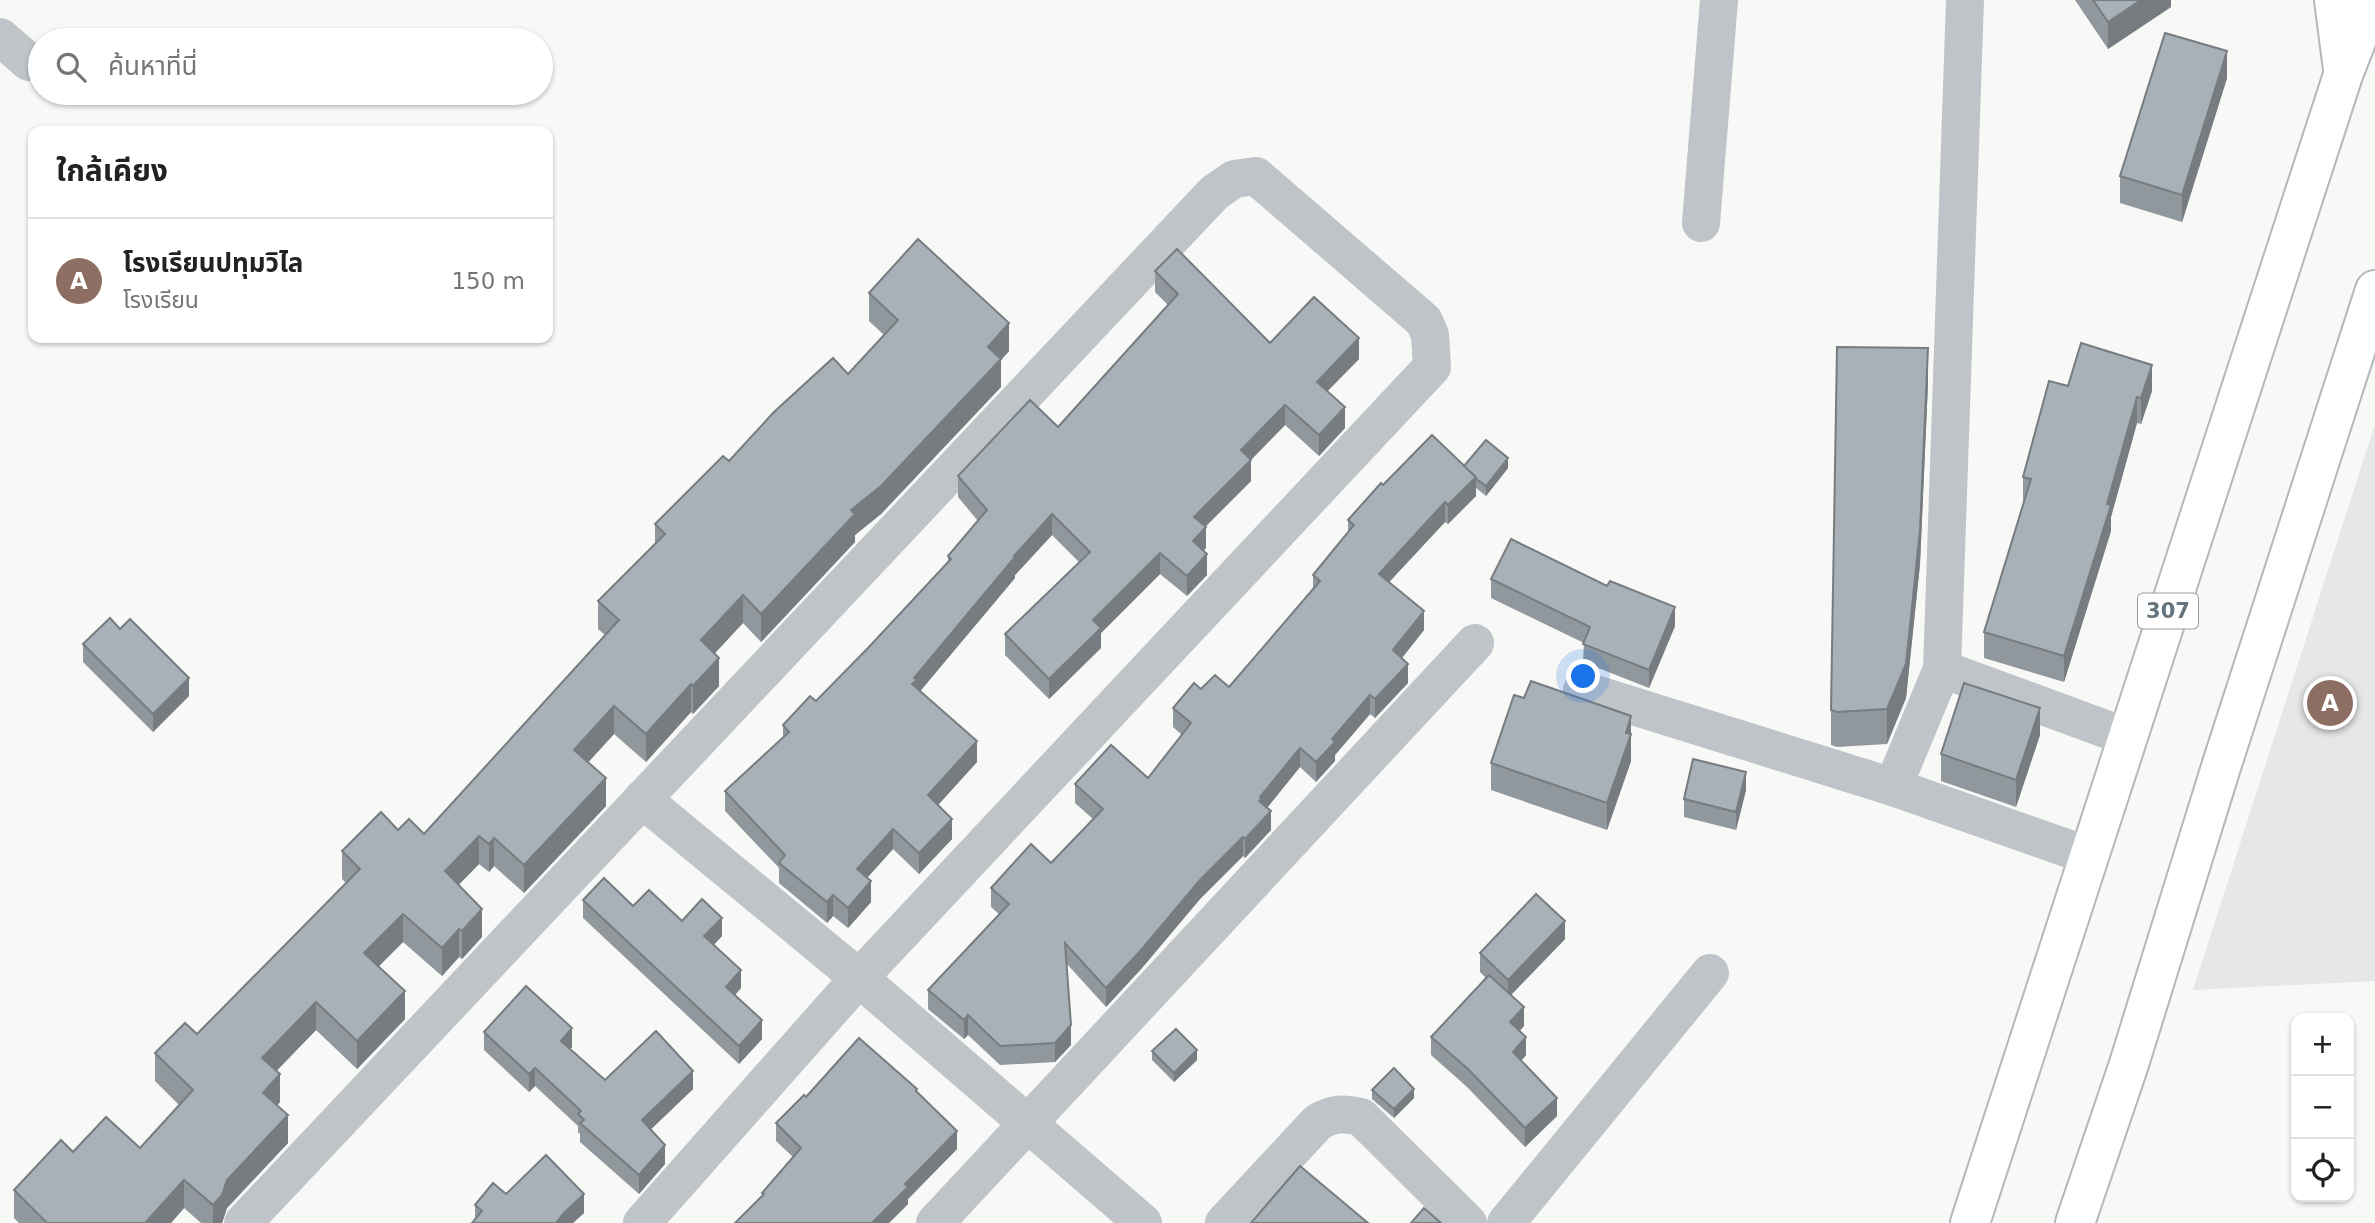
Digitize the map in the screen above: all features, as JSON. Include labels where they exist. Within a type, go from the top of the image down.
[{"type":"main road","points":[[2334,0],[2343,75]]},
{"type":"main road","name":"307","points":[[1970,1223],[2343,75],[2372,0]]},
{"type":"main road","points":[[2075,1223],[2129,1064],[2225,754],[2375,290]]},
{"type":"street","points":[[1701,223],[1719,0]]},
{"type":"street","points":[[1894,787],[1942,669],[1965,0]]},
{"type":"street","points":[[0,37],[28,61]]},
{"type":"street","points":[[243,1223],[1214,193],[1234,178],[1256,176],[1424,321],[1430,335],[1432,367],[859,978],[642,1223]]},
{"type":"street","points":[[935,1223],[1475,643]]},
{"type":"street","points":[[1942,669],[2127,737]]},
{"type":"street","points":[[1582,691],[1894,787],[2089,856]]},
{"type":"street","points":[[642,799],[859,978],[1143,1223]]},
{"type":"street","points":[[1506,1223],[1710,973]]},
{"type":"street","points":[[1224,1223],[1318,1122],[1332,1114],[1343,1113],[1361,1117],[1468,1223]]},
{"type":"shaded area","points":[[2375,424],[2375,981],[2193,990]]},
{"type":"building","points":[[2093,0],[2141,0],[2108,22]]},
{"type":"building","points":[[2165,33],[2227,51],[2182,195],[2120,176]]},
{"type":"building","points":[[918,239],[1009,323],[988,347],[1001,359],[881,486],[851,510],[855,514],[761,614],[743,595],[701,640],[719,658],[693,686],[691,684],[646,734],[614,706],[574,750],[606,778],[524,865],[494,838],[489,844],[479,836],[445,871],[482,909],[462,931],[459,929],[442,948],[403,914],[364,953],[405,991],[357,1041],[316,1002],[262,1058],[280,1074],[263,1093],[288,1115],[227,1180],[222,1195],[213,1205],[184,1180],[145,1223],[47,1223],[14,1190],[61,1140],[73,1152],[106,1117],[140,1148],[193,1090],[155,1053],[185,1023],[197,1034],[360,869],[342,851],[381,812],[398,830],[409,819],[424,834],[619,620],[598,601],[665,534],[655,524],[723,456],[729,461],[774,412],[833,358],[848,374],[898,320],[869,293]]},
{"type":"building","points":[[1177,249],[1270,343],[1314,297],[1359,338],[1317,382],[1345,407],[1319,435],[1285,405],[1241,450],[1251,460],[1194,517],[1206,527],[1193,541],[1207,554],[1187,576],[1160,553],[1093,620],[1101,628],[1049,679],[1005,634],[1090,552],[1052,514],[1014,556],[914,678],[917,680],[912,684],[977,741],[928,795],[952,819],[919,853],[893,829],[857,869],[871,881],[848,908],[833,895],[827,902],[779,863],[785,855],[725,791],[789,732],[783,725],[810,696],[816,701],[951,559],[948,556],[987,510],[958,476],[1030,400],[1058,427],[1178,294],[1155,271]]},
{"type":"building","points":[[2081,343],[2152,365],[2141,398],[2137,397],[2107,504],[2111,505],[2064,656],[1984,632],[2031,479],[2023,477],[2049,381],[2068,386]]},
{"type":"building","points":[[1837,347],[1928,348],[1920,530],[1906,664],[1887,709],[1837,712],[1831,710]]},
{"type":"building","points":[[1432,435],[1476,477],[1448,505],[1445,502],[1379,574],[1424,611],[1393,650],[1408,664],[1375,699],[1370,695],[1332,739],[1335,742],[1316,762],[1300,748],[1260,797],[1262,798],[1259,801],[1271,811],[1200,880],[1106,988],[1065,943],[1071,1025],[1055,1043],[1000,1046],[968,1015],[964,1020],[928,990],[1009,904],[991,888],[1031,844],[1051,863],[1103,809],[1075,784],[1111,745],[1148,778],[1191,723],[1173,708],[1194,683],[1201,689],[1215,675],[1229,687],[1320,581],[1313,575],[1354,525],[1348,520],[1381,483],[1383,485]]},
{"type":"building","points":[[1486,440],[1508,458],[1486,486],[1464,466]]},
{"type":"building","points":[[1511,539],[1607,586],[1610,581],[1675,607],[1649,670],[1583,644],[1590,627],[1491,579]]},
{"type":"building","points":[[110,618],[120,629],[130,619],[189,678],[153,714],[83,644]]},
{"type":"building","points":[[1531,681],[1631,716],[1626,733],[1631,734],[1607,803],[1491,763],[1514,695],[1524,698]]},
{"type":"building","points":[[1964,683],[2040,708],[2016,780],[1941,754]]},
{"type":"building","points":[[1693,759],[1746,772],[1736,812],[1684,799]]},
{"type":"building","points":[[604,878],[633,906],[649,890],[682,921],[702,899],[722,918],[704,936],[741,970],[726,987],[762,1020],[739,1046],[583,900]]},
{"type":"building","points":[[1536,894],[1565,921],[1508,980],[1480,953]]},
{"type":"building","points":[[1489,975],[1524,1007],[1510,1022],[1526,1037],[1513,1052],[1557,1098],[1525,1128],[1467,1068],[1431,1037]]},
{"type":"building","points":[[526,986],[572,1028],[561,1041],[605,1080],[656,1031],[693,1071],[642,1120],[665,1145],[639,1175],[580,1123],[584,1120],[578,1114],[581,1111],[535,1068],[529,1074],[484,1032]]},
{"type":"building","points":[[1176,1029],[1197,1050],[1174,1073],[1152,1051]]},
{"type":"building","points":[[859,1038],[917,1089],[916,1091],[957,1131],[905,1184],[908,1187],[872,1223],[735,1223],[764,1194],[762,1193],[801,1148],[776,1123],[804,1095],[806,1097]]},
{"type":"building","points":[[1394,1068],[1414,1089],[1394,1109],[1372,1090]]},
{"type":"building","points":[[546,1155],[584,1194],[556,1223],[472,1223],[482,1211],[475,1205],[493,1183],[506,1194]]},
{"type":"building","points":[[1300,1166],[1368,1223],[1251,1223]]},
{"type":"building","points":[[1424,1208],[1441,1223],[1411,1223]]},
{"type":"place","name":"โรงเรียนปทุมวิไล","points":[[2330,703]]}]
